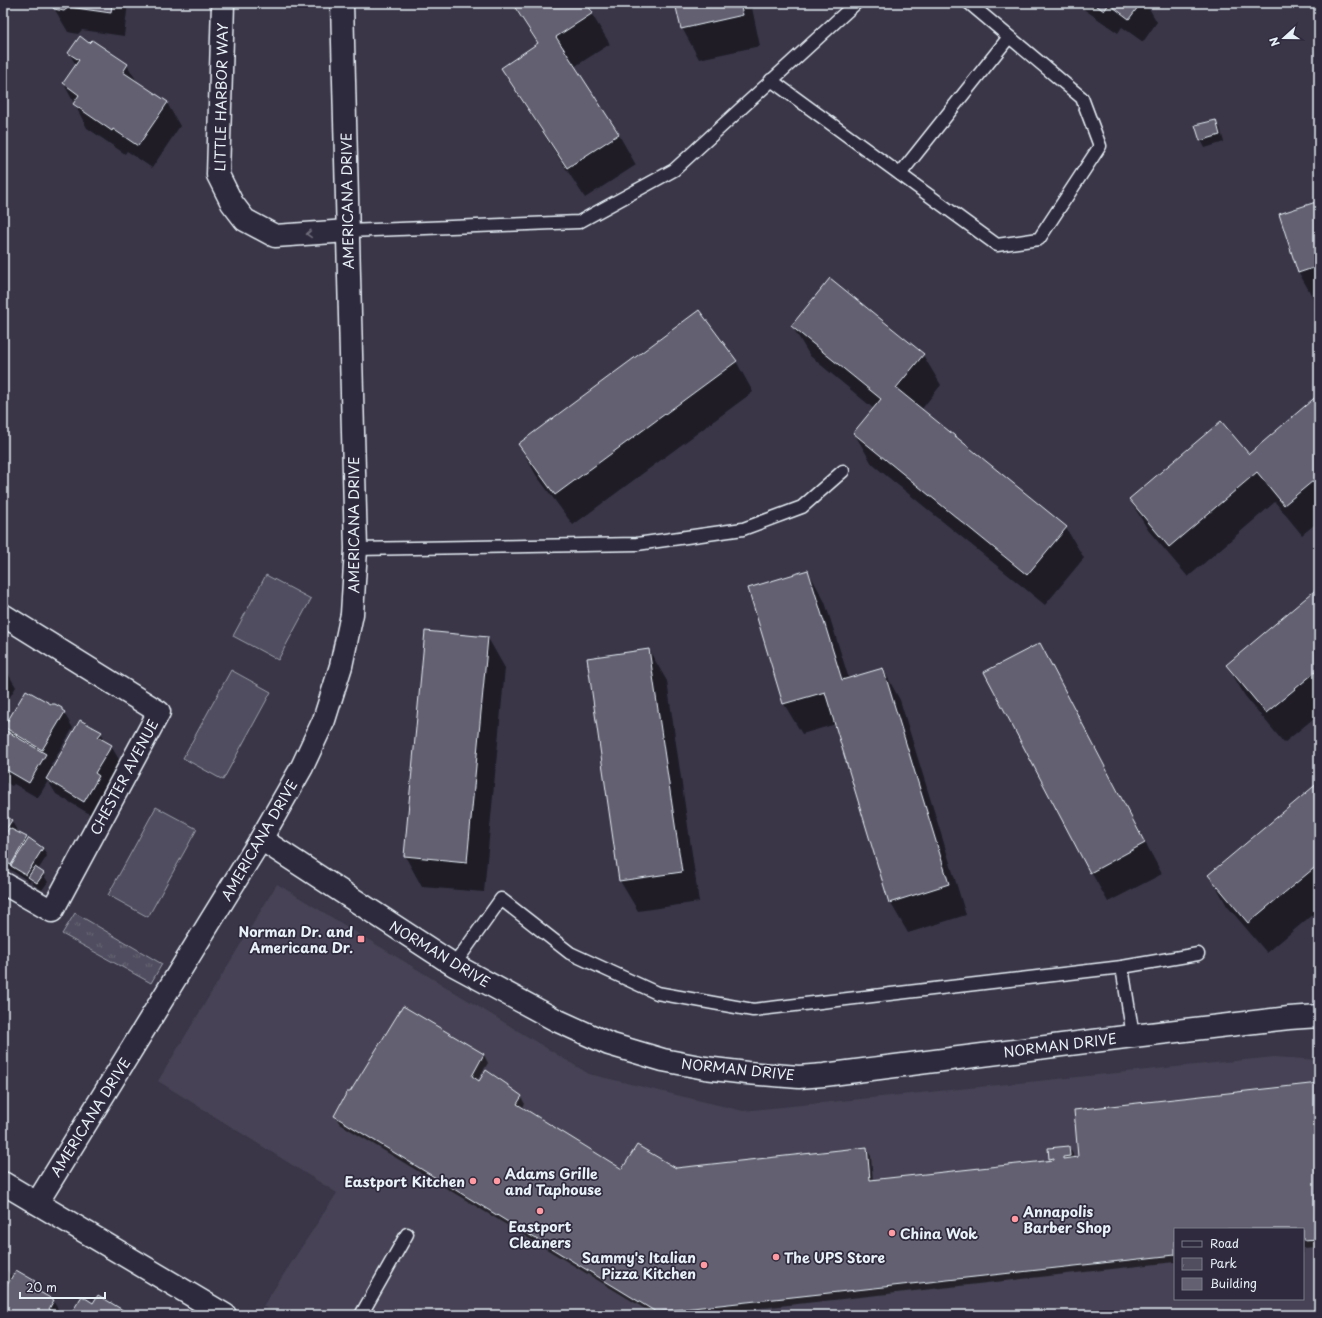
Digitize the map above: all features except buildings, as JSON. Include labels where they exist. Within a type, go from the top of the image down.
[{"type":"street","name":"LITTLE HARBOR WAY","points":[[222,3],[218,175],[232,203],[244,220],[275,236],[348,231]]},
{"type":"street","name":"AMERICANA DRIVE","points":[[37,1203],[261,839],[302,767],[324,720],[341,666],[352,614],[356,549],[342,3]]},
{"type":"street","name":"CHESTER AVENUE","points":[[3,615],[159,712],[52,911],[3,883]]},
{"type":"street","name":"NORMAN DRIVE","points":[[261,839],[454,965],[556,1020],[609,1044],[662,1060],[705,1068],[799,1077],[824,1075],[1133,1036],[1289,1018],[1319,1016]]},
{"type":"street","points":[[3,1183],[225,1315]]},
{"type":"lane","points":[[348,231],[579,222],[674,170],[856,3]]},
{"type":"lane","points":[[771,80],[997,245],[1039,239],[1100,146],[1082,98],[968,3]]},
{"type":"lane","points":[[900,174],[1009,37]]},
{"type":"lane","points":[[356,549],[636,544],[743,529],[802,507],[843,471]]},
{"type":"lane","points":[[454,965],[501,900],[570,953],[658,993],[753,1010],[1122,967],[1198,954]]},
{"type":"lane","points":[[1122,967],[1133,1036]]},
{"type":"lane","points":[[362,1315],[407,1234]]},
{"type":"shaded area","points":[[277,884],[589,1074],[743,1111],[1274,1057],[1319,1060],[1319,1315],[277,1315],[263,1306],[337,1193],[158,1081]]},
{"type":"green space","points":[[266,575],[311,599],[278,660],[233,636]]},
{"type":"green space","points":[[231,670],[271,692],[223,780],[183,758]]},
{"type":"green space","points":[[156,807],[197,829],[148,917],[108,895]]},
{"type":"green space","points":[[75,913],[162,964],[151,983],[62,934]]},
{"type":"place","name":"Norman Dr. and Americana Dr.","points":[[361,939]]},
{"type":"place","name":"Eastport Kitchen","points":[[473,1181]]},
{"type":"place","name":"Adams Grille and Taphouse","points":[[497,1181]]},
{"type":"place","name":"Eastport Cleaners","points":[[540,1211]]},
{"type":"place","name":"Annapolis Barber Shop","points":[[1015,1219]]},
{"type":"place","name":"China Wok","points":[[892,1233]]},
{"type":"place","name":"The UPS Store","points":[[776,1257]]},
{"type":"place","name":"Sammy's Italian Pizza Kitchen","points":[[704,1265]]}]
